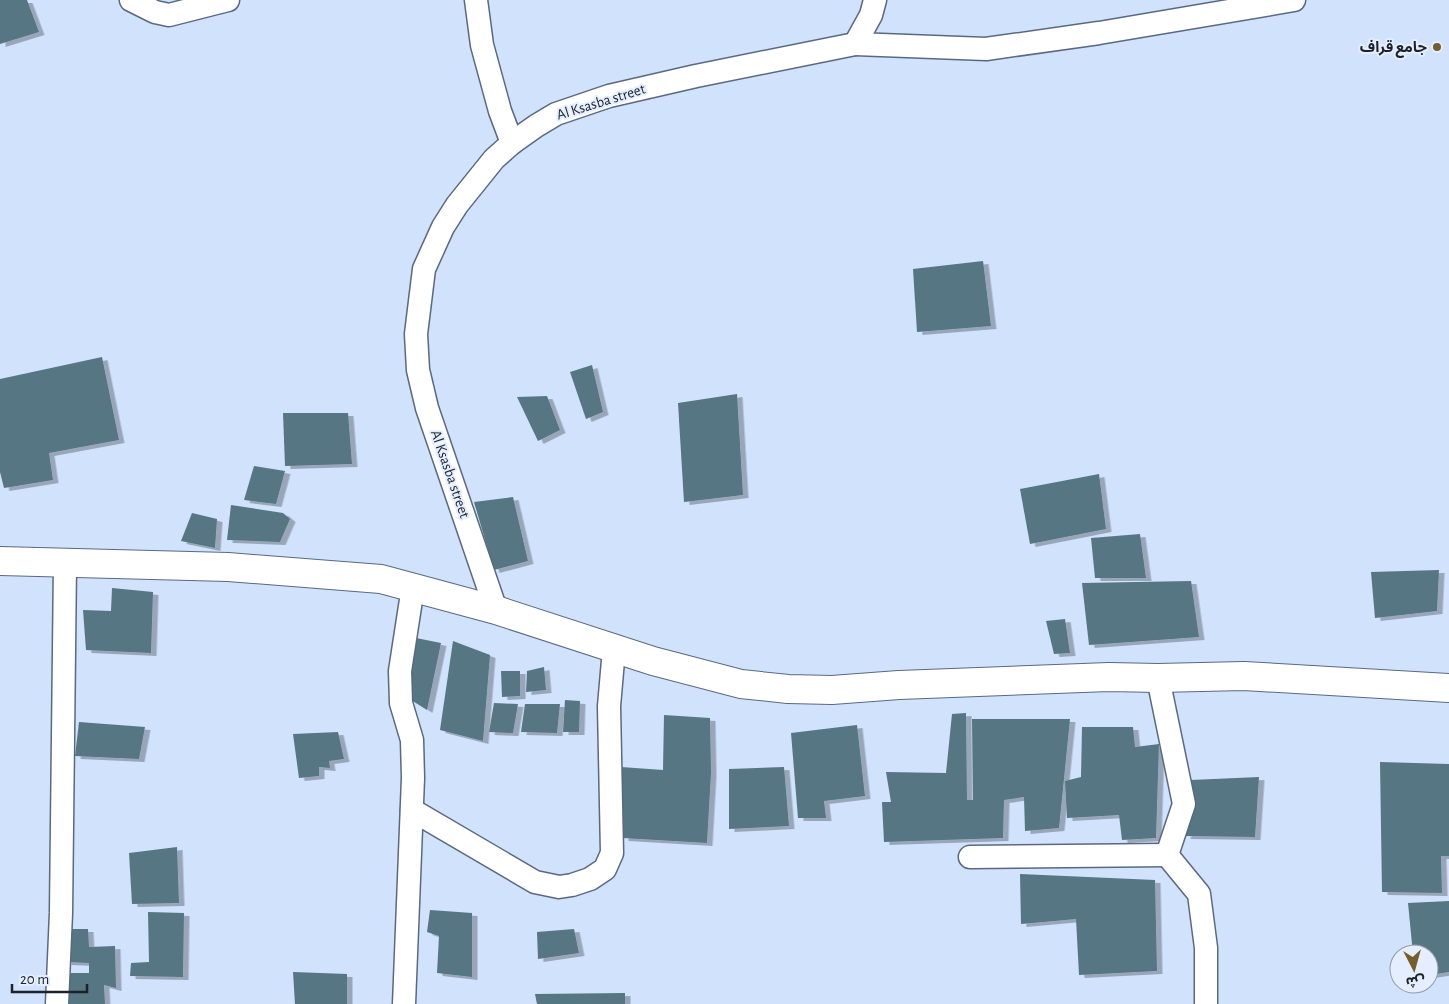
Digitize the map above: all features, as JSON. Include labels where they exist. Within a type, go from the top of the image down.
[{"type":"street","points":[[131,0],[155,12],[169,15],[228,0]]},
{"type":"street","points":[[476,0],[482,45],[500,111],[512,144]]},
{"type":"street","points":[[854,44],[871,15],[875,0]]},
{"type":"street","name":"Al Ksasba street","points":[[496,610],[427,408],[418,370],[416,334],[424,269],[442,227],[474,183],[494,160],[512,144],[556,114],[609,96],[696,76],[854,44],[986,49],[1099,33],[1294,0]]},
{"type":"street","points":[[0,561],[237,567],[381,579],[496,610],[653,662],[741,684],[788,689],[832,690],[1109,677],[1244,676],[1449,688]]},
{"type":"street","points":[[57,1004],[65,563]]},
{"type":"street","points":[[404,1004],[413,778],[412,740],[401,703],[400,671],[413,587]]},
{"type":"street","points":[[412,810],[535,882],[559,887],[572,885],[590,878],[605,869],[612,853],[609,706],[614,649]]},
{"type":"street","points":[[1158,678],[1184,804],[1168,854]]},
{"type":"street","points":[[970,857],[1168,854]]},
{"type":"street","points":[[1168,854],[1199,894],[1206,948],[1206,1004]]},
{"type":"building","points":[[0,0],[27,0],[39,32],[0,44]]},
{"type":"building","points":[[983,261],[991,326],[917,332],[913,269]]},
{"type":"building","points":[[102,357],[119,440],[49,453],[53,480],[4,488],[0,472],[0,379]]},
{"type":"building","points":[[592,365],[603,412],[586,419],[570,372]]},
{"type":"building","points":[[737,394],[743,495],[684,502],[678,403]]},
{"type":"building","points":[[547,396],[560,430],[538,441],[517,397]]},
{"type":"building","points":[[283,413],[348,413],[352,464],[285,466]]},
{"type":"building","points":[[254,466],[285,471],[276,504],[244,500]]},
{"type":"building","points":[[1099,474],[1106,529],[1030,544],[1020,489]]},
{"type":"building","points":[[513,497],[528,561],[494,570],[474,502]]},
{"type":"building","points":[[231,505],[283,513],[290,519],[280,542],[227,540]]},
{"type":"building","points":[[192,513],[217,519],[215,548],[181,541]]},
{"type":"building","points":[[1140,534],[1146,578],[1095,578],[1091,538]]},
{"type":"building","points":[[1439,570],[1437,611],[1375,618],[1371,572]]},
{"type":"building","points":[[1191,581],[1199,637],[1089,645],[1082,583]]},
{"type":"building","points":[[112,588],[153,592],[151,653],[86,650],[83,610],[111,611]]},
{"type":"building","points":[[1065,619],[1070,653],[1054,654],[1046,621]]},
{"type":"building","points":[[411,637],[441,643],[427,710],[408,698]]},
{"type":"building","points":[[453,641],[490,655],[483,741],[440,730]]},
{"type":"building","points":[[544,667],[546,690],[526,692],[527,671]]},
{"type":"building","points":[[501,671],[520,671],[520,696],[502,697]]},
{"type":"building","points":[[565,700],[580,701],[579,732],[563,732]]},
{"type":"building","points":[[494,703],[518,704],[513,733],[489,732]]},
{"type":"building","points":[[525,704],[560,704],[557,733],[521,732]]},
{"type":"building","points":[[966,713],[967,800],[973,800],[972,719],[1070,719],[1059,828],[1025,831],[1024,797],[1004,800],[1003,838],[884,842],[882,802],[891,802],[886,772],[946,773],[952,714]]},
{"type":"building","points":[[664,715],[710,718],[711,773],[707,843],[623,838],[621,767],[663,770]]},
{"type":"building","points":[[79,722],[145,727],[139,759],[75,756]]},
{"type":"building","points":[[857,725],[865,796],[824,801],[826,818],[798,818],[791,733]]},
{"type":"building","points":[[1082,727],[1133,727],[1135,747],[1159,744],[1156,838],[1122,840],[1119,815],[1067,818],[1065,781],[1081,777]]},
{"type":"building","points":[[338,732],[344,759],[329,761],[330,768],[319,767],[319,776],[299,778],[293,734]]},
{"type":"building","points":[[1380,762],[1449,764],[1449,856],[1441,856],[1442,893],[1382,892]]},
{"type":"building","points":[[784,767],[789,826],[729,829],[729,769]]},
{"type":"building","points":[[1259,777],[1255,837],[1185,836],[1193,807],[1191,780]]},
{"type":"building","points":[[177,847],[179,903],[132,904],[129,853]]},
{"type":"building","points":[[1020,874],[1155,880],[1157,971],[1079,975],[1076,919],[1021,924]]},
{"type":"building","points":[[1449,901],[1449,972],[1439,974],[1439,944],[1412,944],[1408,903]]},
{"type":"building","points":[[430,910],[472,913],[472,977],[437,973],[439,936],[427,932]]},
{"type":"building","points":[[148,912],[184,913],[183,977],[130,976],[131,963],[149,962]]},
{"type":"building","points":[[66,929],[88,929],[89,947],[115,946],[116,988],[104,985],[105,1004],[67,1004],[67,973],[89,973],[89,963],[66,962]]},
{"type":"building","points":[[574,929],[579,953],[538,959],[537,932]]},
{"type":"building","points":[[293,972],[347,974],[347,1004],[295,1004]]},
{"type":"building","points":[[625,993],[625,1004],[537,1004],[535,994]]},
{"type":"place","name":"جامع قراف","points":[[1437,47]]}]
